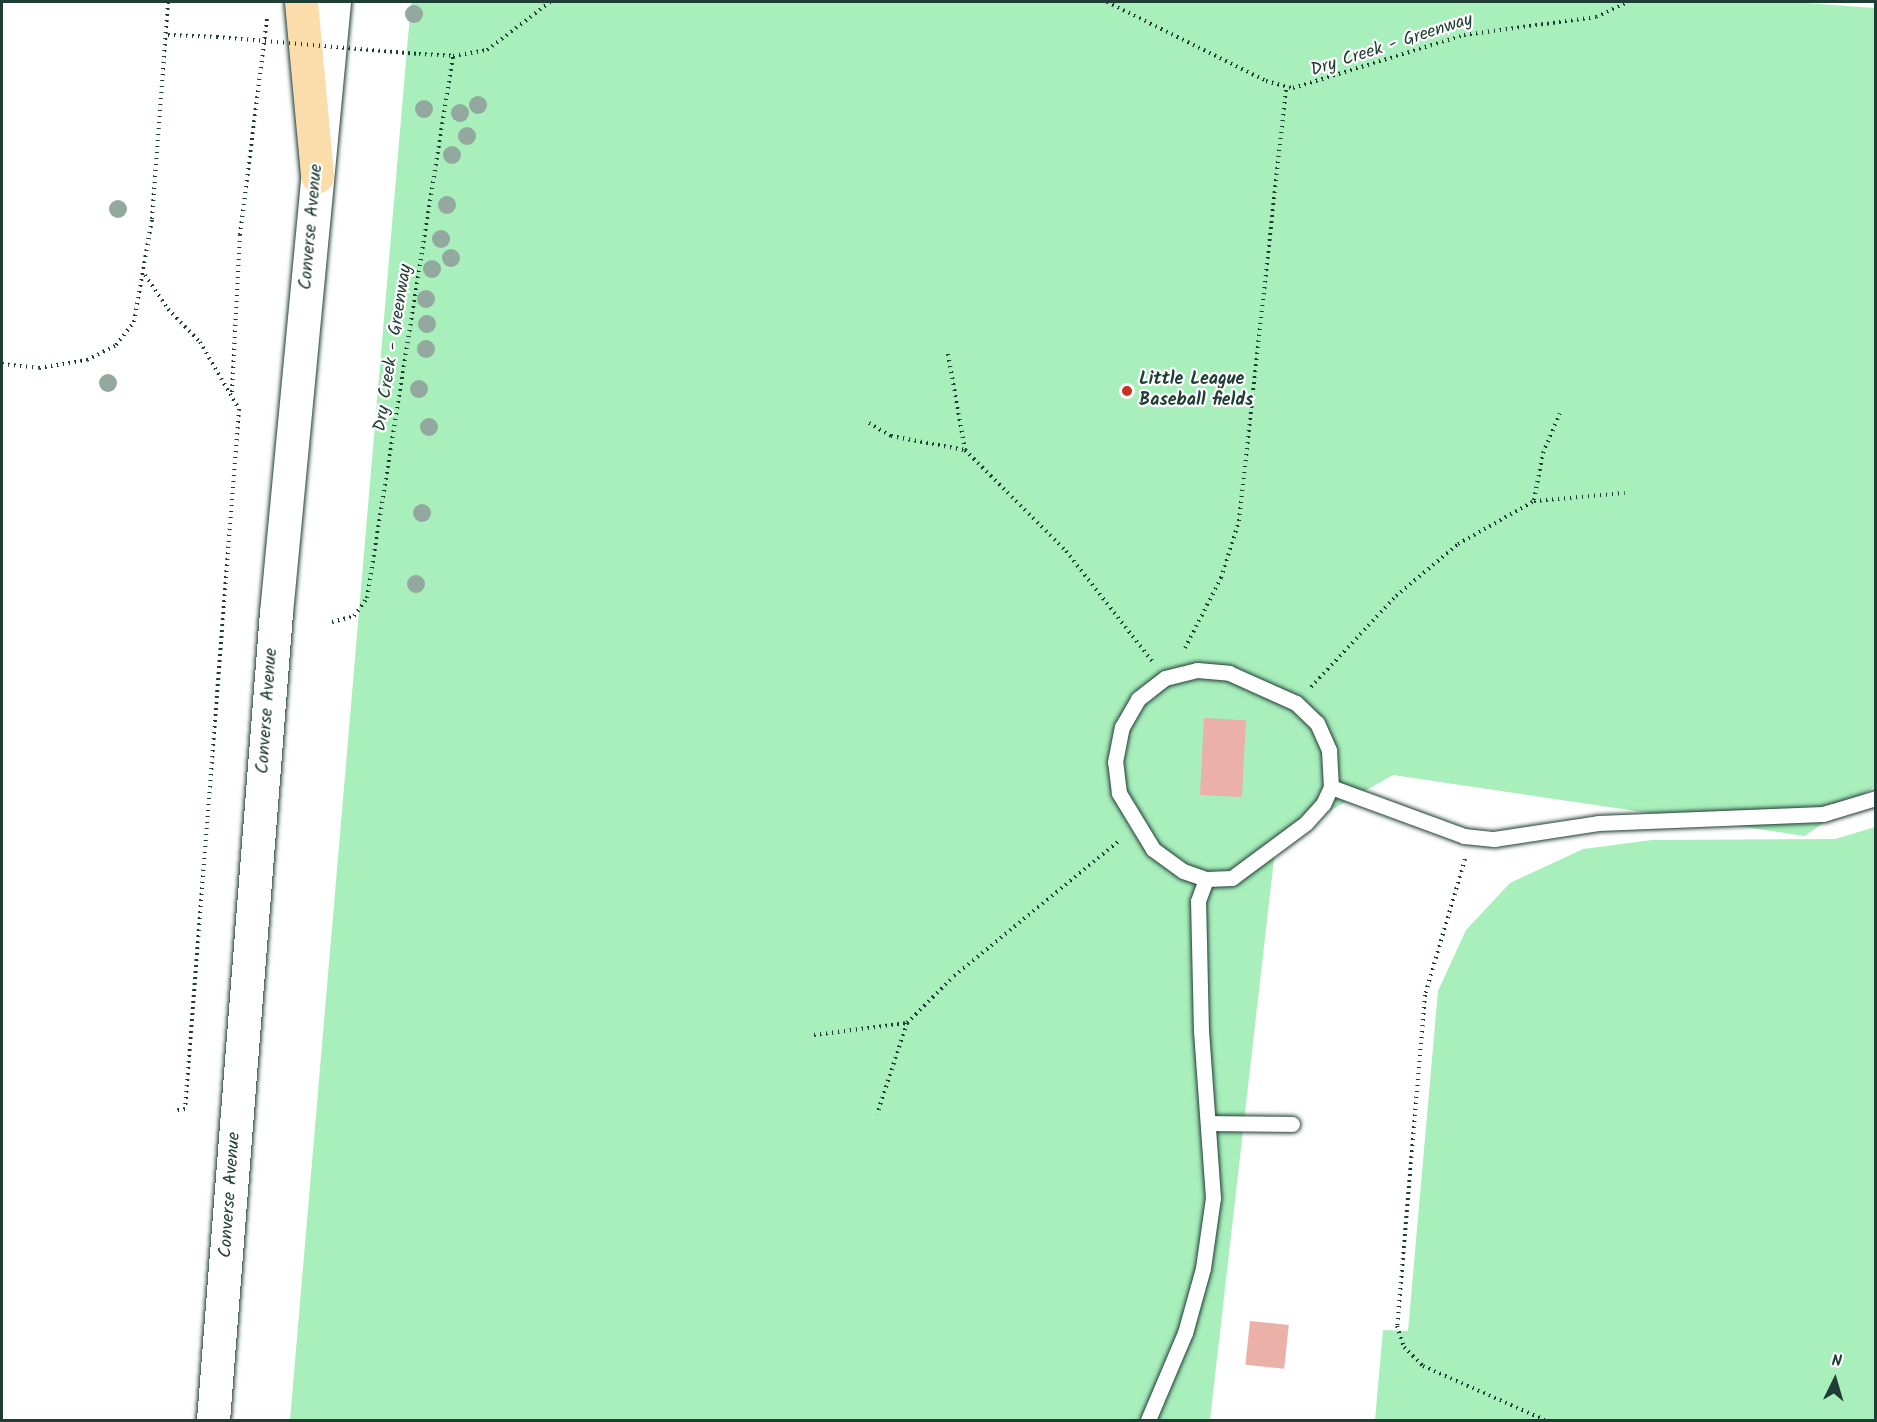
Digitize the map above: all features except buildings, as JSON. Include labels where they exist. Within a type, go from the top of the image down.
[{"type":"main road","points":[[301,2],[317,176]]},
{"type":"main road","name":"Converse Avenue","points":[[213,1420],[276,613],[334,2]]},
{"type":"lane","points":[[1229,673],[1296,703],[1317,723],[1325,741],[1331,787],[1306,823],[1253,865],[1232,878],[1206,879],[1182,871],[1138,829],[1119,793],[1116,762],[1122,727],[1138,699],[1172,676],[1229,673]]},
{"type":"lane","points":[[1331,787],[1471,837],[1494,838],[1598,824],[1823,814],[1875,798]]},
{"type":"lane","points":[[1148,1420],[1185,1333],[1203,1268],[1213,1198],[1198,901],[1206,879]]},
{"type":"lane","points":[[1210,1123],[1292,1124]]},
{"type":"path","points":[[2,364],[72,365],[116,345],[134,322],[146,275],[168,35],[168,2]]},
{"type":"path","points":[[168,35],[453,56],[501,43],[550,2]]},
{"type":"path","points":[[869,423],[891,436],[965,450],[1066,551],[1172,676],[1221,578],[1239,521],[1286,87],[1107,2]]},
{"type":"path","name":"Dry Creek - Greenway","points":[[1286,87],[1324,83],[1505,26],[1596,17],[1628,2]]},
{"type":"path","points":[[232,394],[240,235],[259,115],[267,13]]},
{"type":"path","name":"Dry Creek - Greenway","points":[[332,622],[354,616],[367,598],[453,56]]},
{"type":"path","points":[[146,275],[168,309],[200,342],[239,409],[185,1109],[173,1111]]},
{"type":"path","points":[[948,354],[965,450]]},
{"type":"path","points":[[1534,501],[1543,453],[1560,413]]},
{"type":"path","points":[[1296,703],[1396,596],[1458,544],[1534,501],[1624,493]]},
{"type":"path","points":[[877,1114],[907,1023],[1053,890],[1138,829]]},
{"type":"path","points":[[1471,837],[1425,995],[1397,1326],[1404,1347],[1423,1366],[1545,1420]]},
{"type":"path","points":[[814,1035],[907,1023]]},
{"type":"green space","name":"Little League Baseball fields","points":[[411,2],[1792,2],[1875,8],[1875,786],[1805,836],[1393,775],[1276,841],[1210,1420],[290,1420]]},
{"type":"green space","points":[[1875,827],[1875,1420],[1375,1420],[1383,1330],[1408,1331],[1438,991],[1466,930],[1510,883],[1583,849],[1652,840],[1835,839]]},
{"type":"place","name":"Little League Baseball fields","points":[[1127,391]]}]
